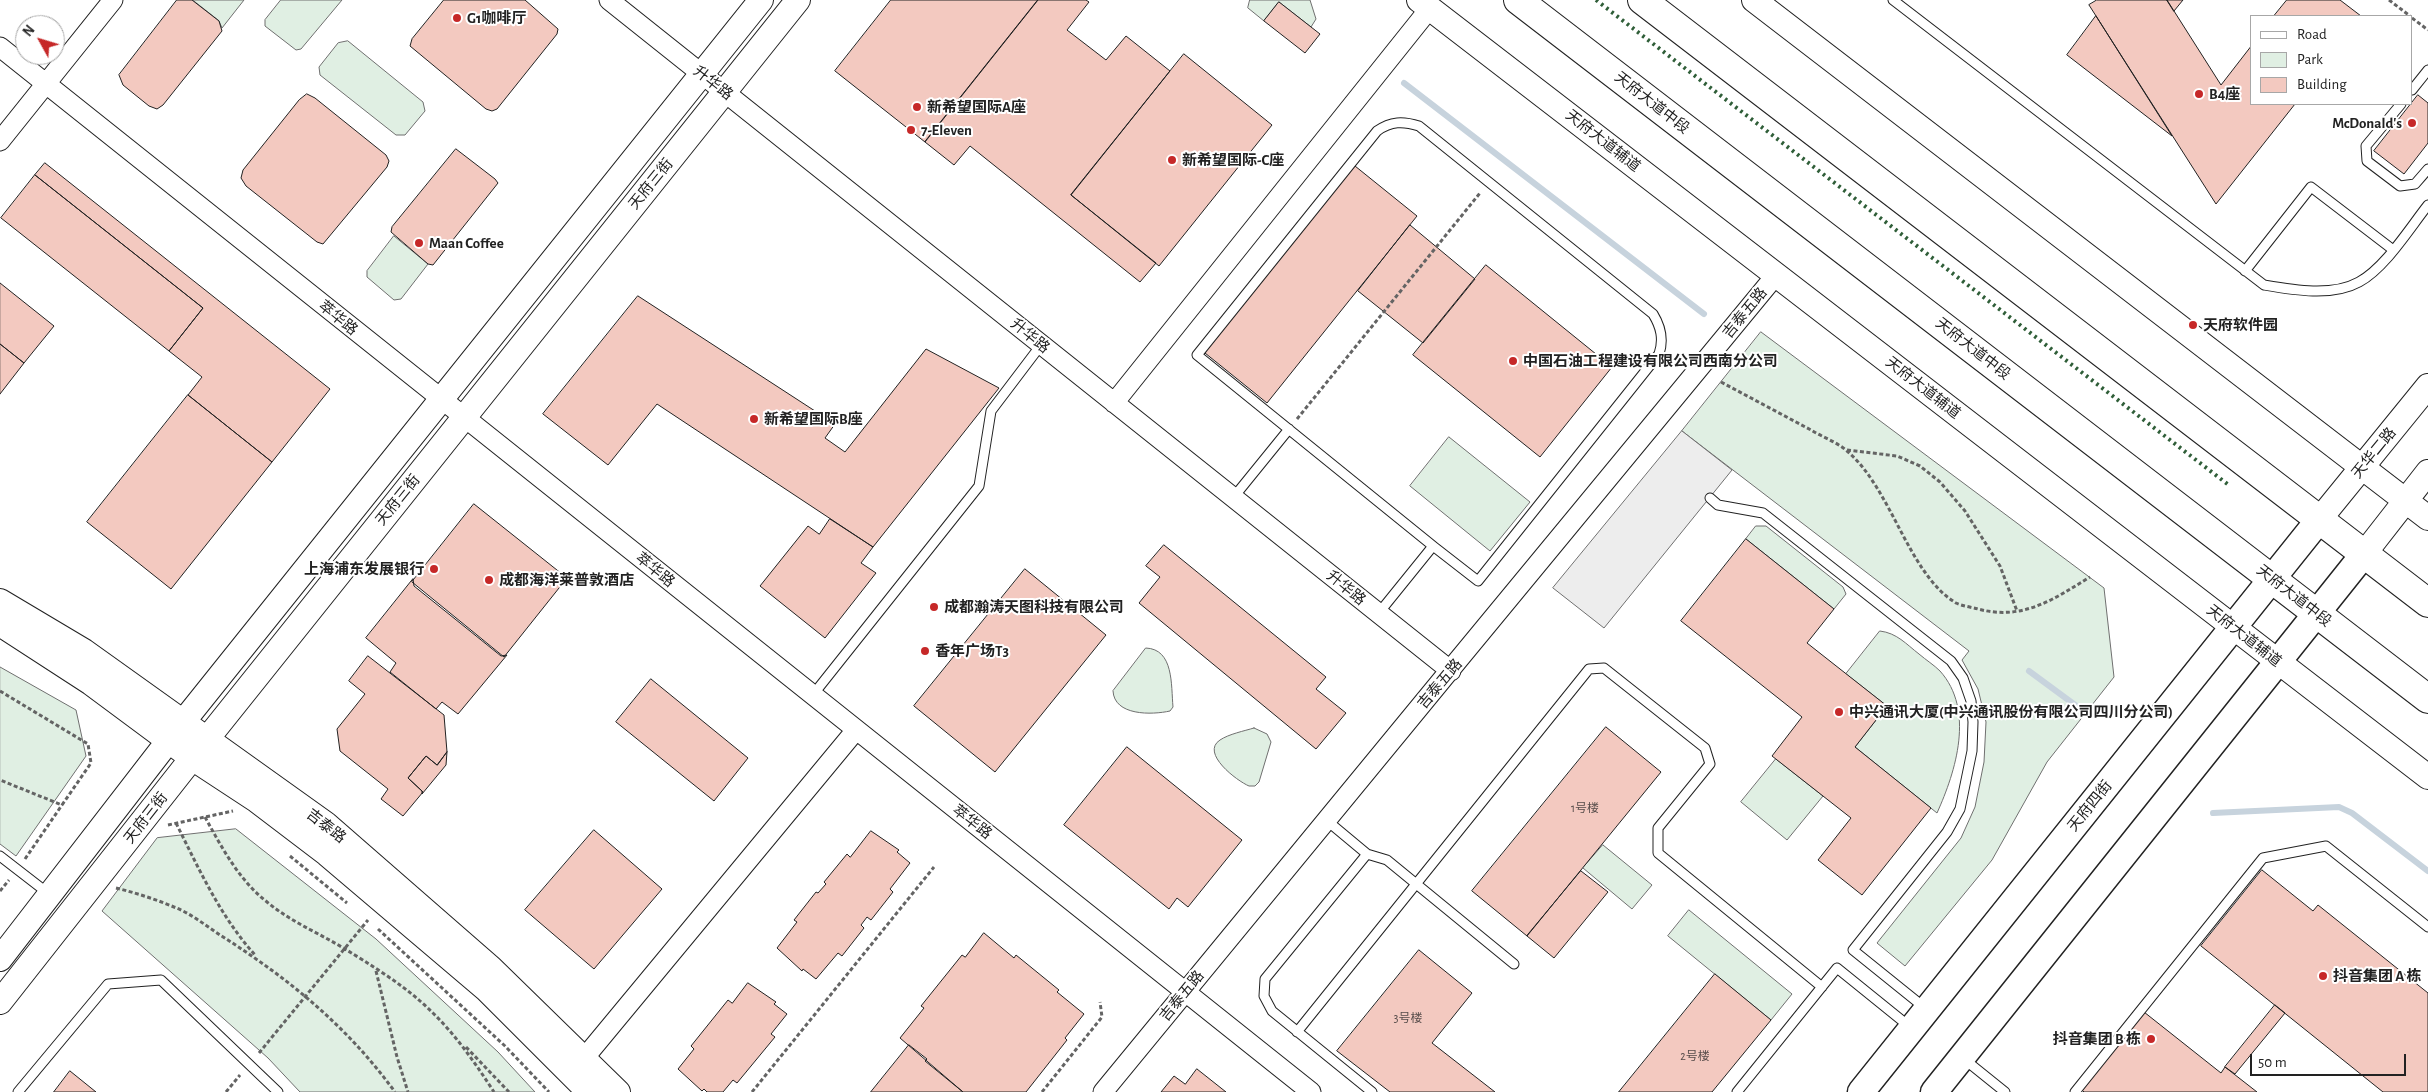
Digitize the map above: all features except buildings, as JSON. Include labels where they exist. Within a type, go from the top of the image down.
[{"type":"main road","name":"天府大道中段","points":[[1518,0],[2428,698]]},
{"type":"main road","points":[[1642,0],[2428,603]]},
{"type":"main road","name":"天府四街","points":[[1861,1092],[2319,520]]},
{"type":"main road","points":[[1934,1092],[2364,554]]},
{"type":"street","points":[[0,141],[114,0]]},
{"type":"street","name":"升华路","points":[[609,0],[1451,672]]},
{"type":"street","name":"天府三街","points":[[0,959],[183,722],[761,0]]},
{"type":"street","name":"天府三街","points":[[0,1002],[207,739],[798,0]]},
{"type":"street","points":[[1754,0],[2428,518]]},
{"type":"street","points":[[1114,403],[1424,4]]},
{"type":"street","name":"天府大道辅道","points":[[1424,4],[2428,777]]},
{"type":"street","name":"萃华路","points":[[0,47],[1311,1092]]},
{"type":"street","name":"吉泰五路","points":[[1104,1092],[1325,819],[1451,672],[1776,275]]},
{"type":"street","name":"天华二路","points":[[2319,520],[2428,386]]},
{"type":"street","points":[[2364,554],[2428,472]]},
{"type":"street","name":"吉泰路","points":[[0,601],[84,651],[326,824],[491,968],[577,1066],[589,1092]]},
{"type":"street","name":"吉泰路","points":[[0,624],[91,684],[192,758],[256,800],[327,854],[577,1066],[618,1092]]},
{"type":"street","points":[[577,1066],[856,730]]},
{"type":"lane","points":[[1893,0],[2264,285],[2310,290],[2339,288],[2358,283],[2377,269],[2428,205]]},
{"type":"lane","points":[[2413,89],[2428,70]]},
{"type":"lane","points":[[2400,105],[2366,146],[2367,161],[2400,186],[2415,184],[2428,169]]},
{"type":"lane","points":[[1396,122],[1419,126],[1489,182],[1653,314],[1658,322],[1662,344],[1659,354],[1478,581],[1432,546],[1197,355],[1377,131],[1386,124],[1396,122]]},
{"type":"lane","points":[[2245,270],[2311,187],[2392,249]]},
{"type":"lane","points":[[812,696],[979,486],[991,411],[1041,344]]},
{"type":"lane","points":[[1233,498],[1289,429]]},
{"type":"lane","points":[[1710,498],[1718,505],[1763,513],[1951,661],[1963,678],[1971,701],[1973,722],[1972,750],[1960,809],[1947,832],[1853,950],[1919,1019]]},
{"type":"lane","points":[[1378,614],[1432,546]]},
{"type":"lane","points":[[1297,1032],[1589,670],[1604,668],[1705,748],[1710,764],[1658,828],[1658,853],[1822,988]]},
{"type":"lane","points":[[1325,819],[1367,854],[1387,860],[1514,964]]},
{"type":"lane","points":[[2075,1092],[2263,858],[2326,846],[2428,927]]},
{"type":"lane","points":[[1367,854],[1265,979],[1264,996],[1272,1011],[1372,1092]]},
{"type":"lane","points":[[0,856],[51,895]]},
{"type":"lane","points":[[1737,1092],[1837,968],[1919,1019]]},
{"type":"lane","points":[[18,1092],[108,984],[161,980],[278,1092]]},
{"type":"lane","points":[[1962,1057],[2005,1092]]},
{"type":"path","points":[[2389,0],[2408,15]]},
{"type":"path","points":[[2413,19],[2428,30]]},
{"type":"path","points":[[1289,429],[1489,182]]},
{"type":"path","points":[[1721,382],[1846,450],[1865,470],[1888,505],[1916,556],[1940,590],[1958,604],[1985,611],[2017,611],[2047,604],[2090,577]]},
{"type":"path","points":[[1846,450],[1897,456],[1920,466],[1940,482],[1965,511],[2000,566],[2017,611]]},
{"type":"path","points":[[0,691],[88,744],[91,763],[18,869],[0,891]]},
{"type":"path","points":[[0,780],[62,804]]},
{"type":"path","points":[[167,825],[234,811]]},
{"type":"path","points":[[206,817],[224,851],[244,880],[266,902],[293,921],[345,949],[420,1000],[509,1092]]},
{"type":"path","points":[[176,823],[211,894],[236,934],[258,959]]},
{"type":"path","points":[[287,854],[354,908]]},
{"type":"path","points":[[752,1092],[934,867]]},
{"type":"path","points":[[111,886],[145,895],[176,908],[258,959],[306,996],[369,1057],[395,1092]]},
{"type":"path","points":[[226,1092],[369,921],[361,914]]},
{"type":"path","points":[[376,927],[505,1046],[549,1092]]},
{"type":"path","points":[[376,970],[408,1092]]},
{"type":"path","points":[[1042,1092],[1102,1017],[1100,1002]]},
{"type":"path","points":[[460,1041],[494,1092]]},
{"type":"green space","points":[[193,0],[244,0],[222,28],[219,21]]},
{"type":"green space","points":[[281,0],[342,0],[301,49],[296,50],[265,26],[265,20]]},
{"type":"green space","points":[[1250,0],[1310,0],[1316,19],[1311,27],[1279,2],[1264,21],[1248,8]]},
{"type":"green space","points":[[348,41],[423,102],[425,111],[405,135],[396,135],[320,75],[319,67],[338,43]]},
{"type":"green space","points":[[394,236],[428,264],[401,299],[394,300],[367,277],[367,271]]},
{"type":"green space","points":[[1761,332],[2104,588],[2114,677],[2047,762],[1992,860],[1905,966],[1877,943],[1961,838],[1975,807],[1984,762],[1986,722],[1978,689],[1962,660],[1969,651],[1682,431]]},
{"type":"green space","points":[[1449,437],[1530,502],[1490,551],[1410,486]]},
{"type":"green space","points":[[1756,526],[1766,526],[1843,587],[1846,594],[1834,609],[1746,539]]},
{"type":"green space","points":[[1880,631],[1891,634],[1901,640],[1940,671],[1951,687],[1957,704],[1959,741],[1956,760],[1937,813],[1855,747],[1887,706],[1846,674]]},
{"type":"green space","points":[[1146,648],[1155,650],[1166,661],[1172,689],[1173,707],[1170,711],[1154,713],[1135,712],[1120,705],[1115,699],[1113,691]]},
{"type":"green space","points":[[0,667],[76,710],[86,756],[16,856],[0,844]]},
{"type":"green space","points":[[1254,728],[1267,734],[1271,742],[1259,782],[1255,786],[1249,786],[1229,773],[1217,759],[1214,752],[1215,746],[1220,740],[1232,734]]},
{"type":"green space","points":[[1776,759],[1823,796],[1787,840],[1741,802]]},
{"type":"green space","points":[[236,829],[376,939],[498,1052],[535,1092],[300,1092],[268,1058],[102,911],[157,838]]},
{"type":"green space","points":[[1603,845],[1652,885],[1632,909],[1583,868]]},
{"type":"green space","points":[[1689,910],[1792,994],[1771,1020],[1668,936]]},
{"type":"shaded area","points":[[1682,431],[1732,470],[1604,628],[1553,588]]},
{"type":"waterway","points":[[1404,83],[1704,314]]},
{"type":"waterway","points":[[2029,671],[2086,713]]},
{"type":"waterway","points":[[2213,813],[2339,807],[2352,813],[2428,871]]},
{"type":"hedge","points":[[1596,0],[2230,486]]},
{"type":"place","name":"G1咖啡厅","points":[[457,18]]},
{"type":"place","name":"B4座","points":[[2199,94]]},
{"type":"place","name":"新希望国际A座","points":[[917,107]]},
{"type":"place","name":"McDonald's","points":[[2412,123]]},
{"type":"place","name":"7-Eleven","points":[[911,130]]},
{"type":"place","name":"新希望国际-C座","points":[[1172,160]]},
{"type":"place","name":"Maan Coffee","points":[[419,243]]},
{"type":"place","name":"天府软件园","points":[[2193,325]]},
{"type":"place","name":"中国石油工程建设有限公司西南分公司","points":[[1513,361]]},
{"type":"place","name":"新希望国际B座","points":[[754,419]]},
{"type":"place","name":"上海浦东发展银行","points":[[434,569]]},
{"type":"place","name":"成都海洋莱普敦酒店","points":[[489,580]]},
{"type":"place","name":"成都瀚涛天图科技有限公司","points":[[934,607]]},
{"type":"place","name":"香年广场T3","points":[[925,651]]},
{"type":"place","name":"中兴通讯大厦(中兴通讯股份有限公司四川分公司)","points":[[1839,712]]},
{"type":"place","name":"抖音集团 A 栋","points":[[2323,976]]},
{"type":"place","name":"抖音集团 B 栋","points":[[2151,1039]]}]
